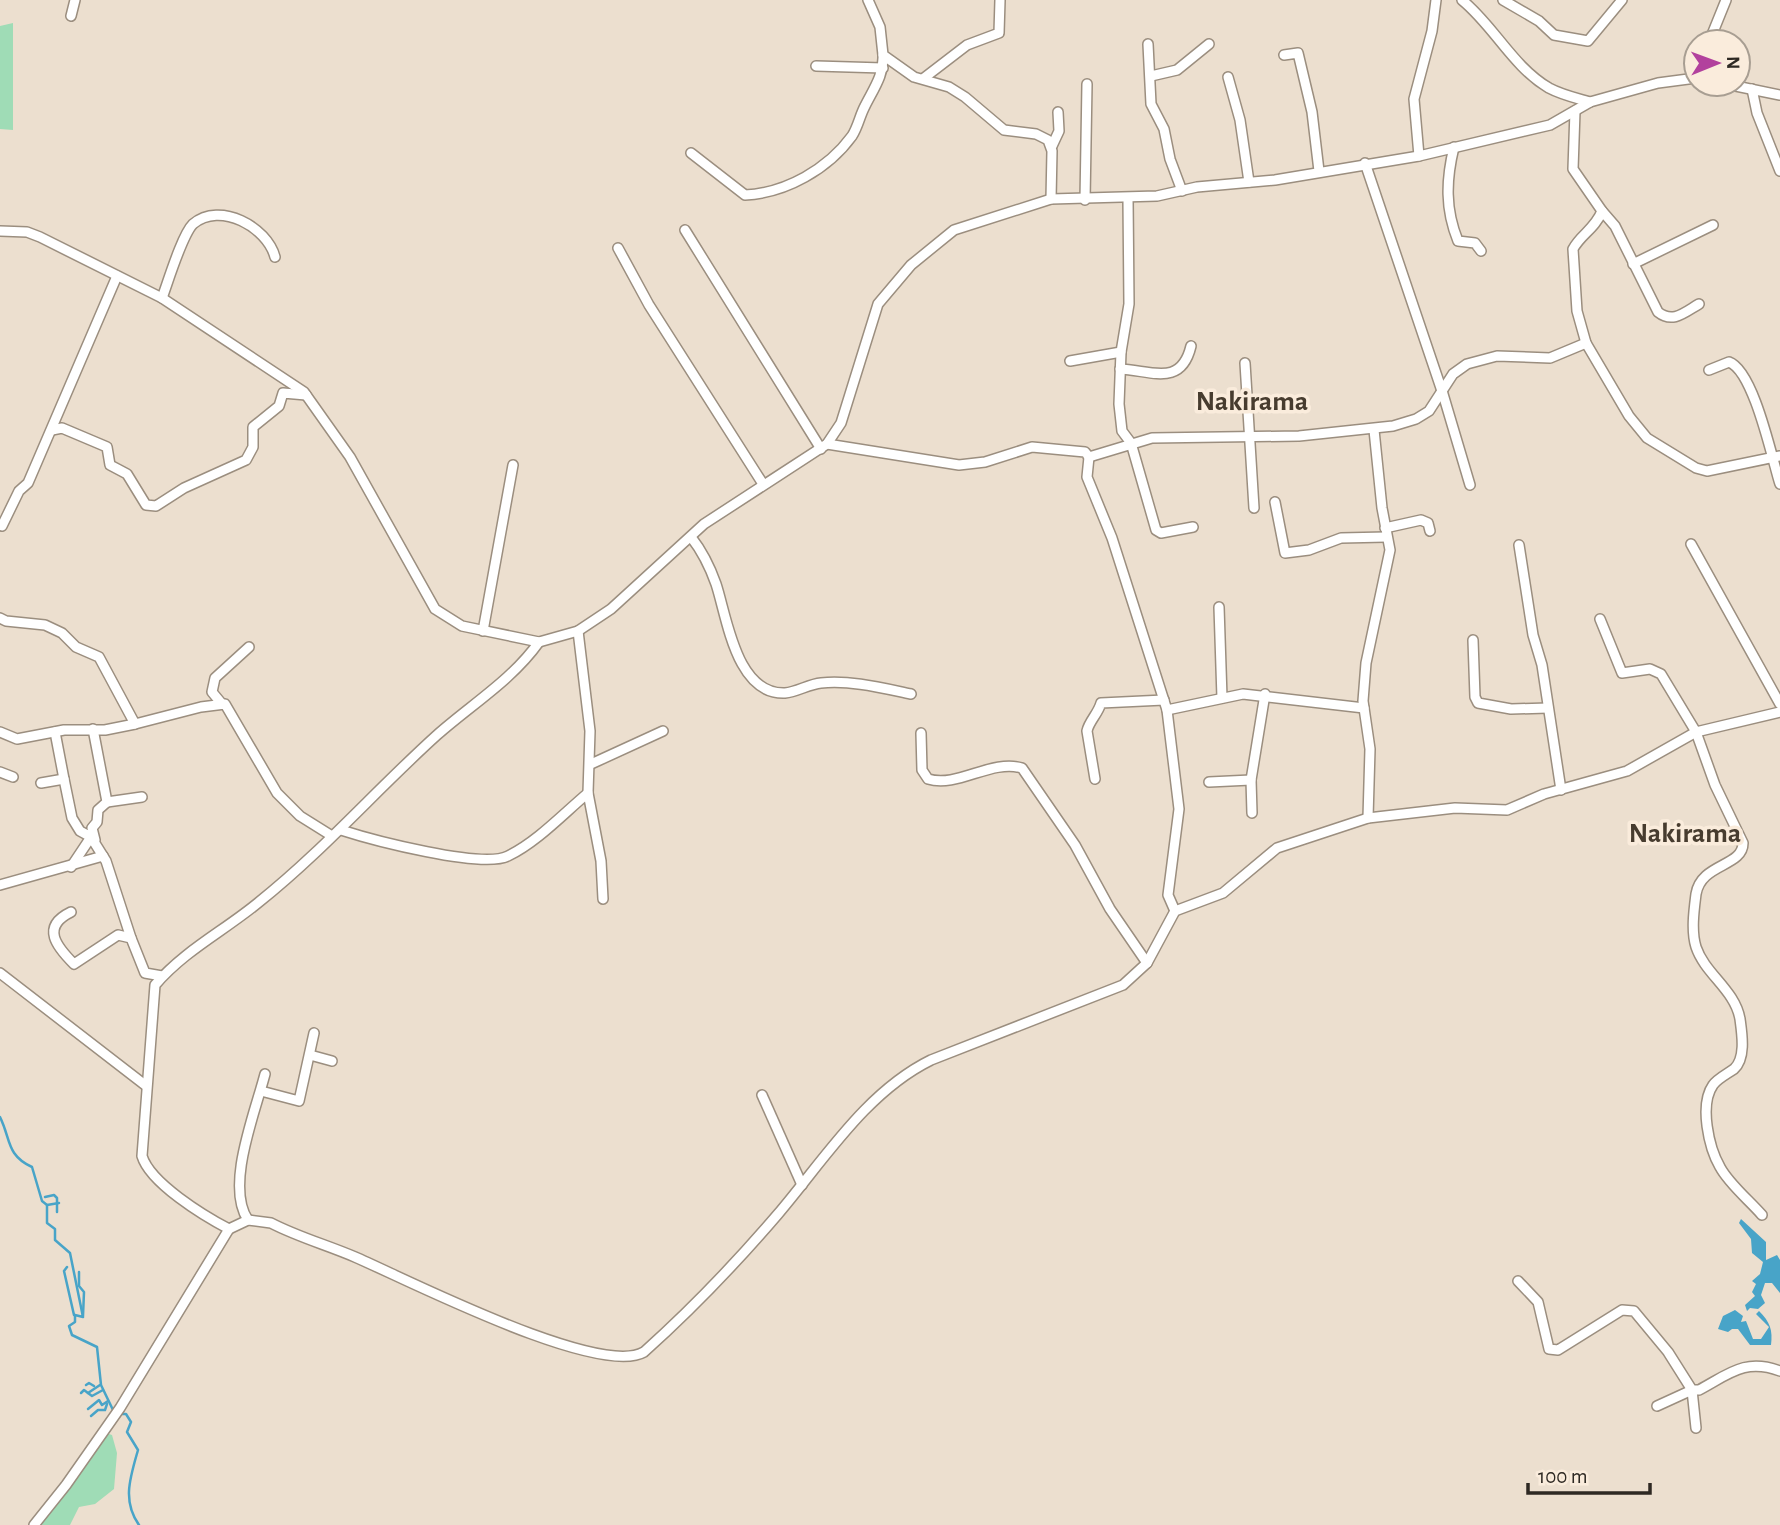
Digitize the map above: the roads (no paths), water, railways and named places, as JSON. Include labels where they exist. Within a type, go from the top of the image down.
[{"type":"street","points":[[71,16],[75,0]]},
{"type":"street","points":[[691,153],[745,195],[760,194],[807,177],[851,137],[883,68],[880,27],[868,0]]},
{"type":"street","points":[[924,78],[967,45],[999,33],[1000,0]]},
{"type":"street","points":[[1419,156],[1414,99],[1423,69],[1436,0]]},
{"type":"street","points":[[1462,0],[1535,78],[1559,92],[1590,102]]},
{"type":"street","points":[[1503,0],[1539,21],[1553,35],[1588,41],[1622,0]]},
{"type":"street","points":[[1715,28],[1726,0]]},
{"type":"street","points":[[1148,44],[1151,104],[1164,129],[1170,159],[1182,191]]},
{"type":"street","points":[[1151,76],[1177,70],[1209,44]]},
{"type":"street","points":[[1284,55],[1298,53],[1312,112],[1319,171]]},
{"type":"street","points":[[883,55],[908,73],[965,97],[1004,130],[1036,134],[1048,140],[1052,146]]},
{"type":"street","points":[[816,66],[883,68]]},
{"type":"street","points":[[1228,77],[1240,120],[1249,182]]},
{"type":"street","points":[[0,230],[27,232],[40,237],[162,298],[290,382],[306,395],[335,433],[377,502],[428,600],[447,620],[539,642],[578,631],[611,609],[691,537],[763,484],[824,446],[838,432],[854,387],[874,313],[883,296],[911,265],[954,230],[1051,198],[1128,198],[1419,156],[1550,125],[1590,102],[1682,79]]},
{"type":"street","points":[[1085,200],[1087,84]]},
{"type":"street","points":[[1780,95],[1752,89],[1757,113],[1780,171]]},
{"type":"street","points":[[1574,111],[1573,169],[1615,226],[1658,312],[1663,316],[1675,318],[1699,304]]},
{"type":"street","points":[[1051,198],[1052,146],[1059,131],[1058,112]]},
{"type":"street","points":[[1454,147],[1447,177],[1449,220],[1458,241],[1475,243],[1481,251]]},
{"type":"street","points":[[1366,163],[1443,394],[1470,485]]},
{"type":"street","points":[[1128,198],[1129,304],[1120,369],[1122,431],[1131,443],[1156,530],[1161,533],[1193,527]]},
{"type":"street","points":[[1602,211],[1595,227],[1577,241],[1573,249],[1577,311],[1586,343],[1639,430],[1670,453],[1707,471],[1776,457]]},
{"type":"street","points":[[162,298],[170,269],[189,230],[203,218],[232,216],[243,221],[272,246],[275,257]]},
{"type":"street","points":[[1633,264],[1713,225]]},
{"type":"street","points":[[685,230],[824,446]]},
{"type":"street","points":[[618,248],[669,336],[763,484]]},
{"type":"street","points":[[2,526],[19,491],[28,483],[117,276]]},
{"type":"street","points":[[1089,457],[1152,438],[1249,437],[1374,430],[1416,419],[1429,411],[1443,394],[1453,374],[1480,359],[1497,356],[1550,358],[1586,343]]},
{"type":"street","points":[[1120,369],[1143,374],[1179,369],[1187,361],[1191,346]]},
{"type":"street","points":[[1070,361],[1121,352]]},
{"type":"street","points":[[1709,370],[1729,362],[1741,372],[1776,457],[1780,484]]},
{"type":"street","points":[[1245,363],[1254,508]]},
{"type":"street","points":[[52,430],[62,428],[107,447],[110,465],[127,474],[146,505],[156,506],[184,488],[246,460],[253,447],[253,427],[279,406],[290,382]]},
{"type":"street","points":[[283,393],[306,395]]},
{"type":"street","points":[[1368,818],[1370,749],[1364,708],[1370,633],[1388,568],[1390,550],[1374,430]]},
{"type":"street","points":[[838,432],[848,446]]},
{"type":"street","points":[[824,446],[848,446],[959,465],[985,462],[1032,447],[1086,452],[1089,457],[1087,477],[1112,538],[1167,710],[1179,809],[1168,895],[1175,911]]},
{"type":"street","points":[[484,631],[513,465]]},
{"type":"street","points":[[1275,502],[1285,553],[1309,550],[1341,538],[1386,532],[1421,520],[1427,523],[1430,531]]},
{"type":"street","points":[[691,537],[711,572],[728,635],[751,679],[772,691],[787,693],[821,682],[866,685],[911,694]]},
{"type":"street","points":[[1690,544],[1780,704]]},
{"type":"street","points":[[1519,545],[1561,790]]},
{"type":"street","points":[[1219,607],[1222,698]]},
{"type":"street","points":[[0,618],[46,625],[62,633],[76,647],[99,657],[135,724]]},
{"type":"street","points":[[1600,620],[1622,673],[1657,671],[1696,732],[1715,785],[1743,847],[1737,857],[1701,878],[1696,892],[1693,932],[1695,946],[1737,1008],[1741,1035],[1742,1054],[1737,1067],[1713,1085],[1705,1114],[1720,1167],[1762,1215]]},
{"type":"street","points":[[578,631],[591,764],[588,793],[601,861],[603,899]]},
{"type":"street","points":[[1473,640],[1475,697],[1478,704],[1511,709],[1548,708]]},
{"type":"street","points":[[229,1229],[185,1201],[147,1168],[141,1147],[155,985],[209,936],[260,902],[341,830],[436,735],[510,676],[539,642]]},
{"type":"street","points":[[249,647],[215,678],[212,692],[239,724],[253,754],[277,793],[300,816],[332,836]]},
{"type":"street","points":[[1167,710],[1222,698],[1265,694],[1364,708]]},
{"type":"street","points":[[1252,813],[1251,780],[1265,694]]},
{"type":"street","points":[[1096,779],[1087,731],[1089,723],[1097,718],[1101,704],[1164,700]]},
{"type":"street","points":[[0,732],[17,739],[55,732],[114,729],[222,704]]},
{"type":"street","points":[[34,1525],[120,1408],[229,1229],[248,1220],[271,1223],[536,1335],[585,1351],[628,1358],[644,1352],[698,1304],[860,1117],[903,1074],[931,1060],[1110,992],[1138,974],[1147,963],[1175,911],[1223,893],[1277,848],[1368,818],[1455,808],[1507,810],[1561,790],[1627,771],[1678,746],[1696,732],[1780,712]]},
{"type":"street","points":[[93,729],[107,802]]},
{"type":"street","points":[[591,764],[663,731]]},
{"type":"street","points":[[55,732],[72,818],[80,831],[92,838],[103,856],[145,974],[162,976]]},
{"type":"street","points":[[921,733],[922,770],[928,779],[939,781],[993,769],[1022,768],[1070,836],[1110,909],[1147,963]]},
{"type":"street","points":[[0,772],[13,777]]},
{"type":"street","points":[[41,783],[64,779]]},
{"type":"street","points":[[1209,782],[1251,780]]},
{"type":"street","points":[[341,830],[379,842],[477,861],[495,860],[518,850],[588,793]]},
{"type":"street","points":[[71,867],[92,838],[96,839],[92,828],[97,822],[97,810],[107,802],[142,797]]},
{"type":"street","points":[[0,885],[103,856]]},
{"type":"street","points":[[71,912],[60,918],[54,929],[55,943],[74,964],[118,935],[131,939]]},
{"type":"street","points":[[0,973],[145,1085]]},
{"type":"street","points":[[261,1091],[299,1101],[314,1033]]},
{"type":"street","points":[[310,1055],[332,1061]]},
{"type":"street","points":[[248,1220],[239,1205],[239,1179],[265,1074]]},
{"type":"street","points":[[762,1096],[802,1185]]},
{"type":"street","points":[[1518,1281],[1538,1303],[1549,1349],[1558,1350],[1622,1310],[1634,1311],[1668,1352],[1692,1391],[1696,1428]]},
{"type":"street","points":[[1657,1406],[1692,1391],[1699,1391],[1746,1365],[1764,1365],[1780,1371]]},
{"type":"water","points":[[1741,1219],[1766,1242],[1766,1260],[1777,1255],[1780,1260],[1780,1293],[1772,1283],[1765,1283],[1761,1295],[1765,1303],[1758,1309],[1750,1308],[1747,1311],[1745,1305],[1755,1296],[1752,1292],[1756,1284],[1752,1281],[1760,1274],[1763,1262],[1752,1253],[1751,1239],[1739,1223]]},
{"type":"water","points":[[1735,1310],[1743,1316],[1741,1322],[1746,1321],[1753,1339],[1761,1339],[1769,1327],[1756,1314],[1759,1311],[1770,1326],[1771,1345],[1750,1345],[1738,1329],[1728,1332],[1718,1329],[1723,1316]]},
{"type":"waterway","points":[[0,1117],[13,1152],[32,1167],[42,1201],[47,1205],[47,1223],[55,1229],[55,1240],[70,1253],[83,1317],[75,1315],[75,1322],[69,1326],[72,1335],[97,1347],[101,1385],[113,1410]]},
{"type":"waterway","points":[[45,1197],[54,1195],[57,1198],[57,1212]]},
{"type":"waterway","points":[[47,1205],[59,1203]]},
{"type":"waterway","points":[[67,1267],[64,1271],[74,1315]]},
{"type":"waterway","points":[[79,1272],[79,1286],[84,1292],[83,1316]]},
{"type":"waterway","points":[[86,1385],[89,1383],[94,1386]]},
{"type":"waterway","points":[[81,1393],[84,1390],[88,1393],[100,1385]]},
{"type":"waterway","points":[[88,1393],[92,1396],[103,1390]]},
{"type":"waterway","points":[[88,1409],[99,1400],[102,1405],[108,1401]]},
{"type":"waterway","points":[[91,1416],[98,1410],[105,1410],[107,1404]]},
{"type":"waterway","points":[[118,1414],[126,1414],[131,1422],[127,1432],[138,1450],[130,1480],[129,1498],[139,1525]]},
{"type":"district","name":"Nakirama","points":[[1252,400]]},
{"type":"district","name":"Nakirama","points":[[1685,832]]}]
